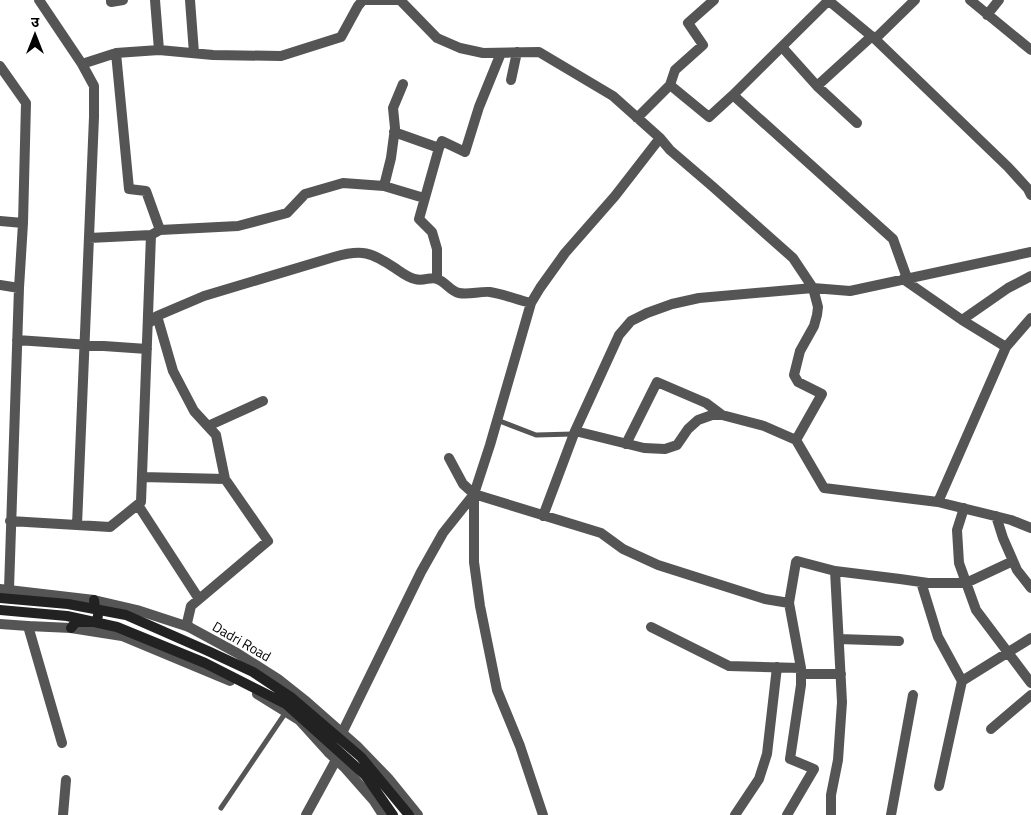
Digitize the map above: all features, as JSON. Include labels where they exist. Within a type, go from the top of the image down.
[{"type":"main road","points":[[0,598],[68,604],[126,615],[253,672],[292,698],[361,757],[409,815]]},
{"type":"main road","points":[[71,628],[76,622],[96,621],[98,614],[94,600]]},
{"type":"main road","points":[[0,610],[67,616],[117,627],[205,663],[286,704],[365,775],[393,815]]},
{"type":"street","points":[[39,0],[82,64],[94,86],[77,525]]},
{"type":"street","points":[[111,0],[111,2],[123,0]]},
{"type":"street","points":[[155,0],[159,50]]},
{"type":"street","points":[[190,0],[194,53]]},
{"type":"street","points":[[82,64],[116,53],[159,50],[212,55],[281,56],[341,36],[363,0],[400,0],[437,38],[460,48],[483,53],[539,52],[613,96],[660,138],[670,150],[793,258],[813,288],[818,307],[817,315],[814,326],[800,351],[794,375],[798,382],[822,394],[796,440]]},
{"type":"street","points":[[637,118],[670,85],[675,70],[703,45],[688,23],[714,0]]},
{"type":"street","points":[[670,85],[710,117],[829,0],[874,38],[1008,167],[1031,195]]},
{"type":"street","points":[[818,86],[915,0]]},
{"type":"street","points":[[970,0],[1031,50]]},
{"type":"street","points":[[987,15],[999,0]]},
{"type":"street","points":[[782,47],[818,86],[857,123]]},
{"type":"street","points":[[437,278],[437,249],[432,232],[418,219],[442,140],[465,152],[479,107],[501,52]]},
{"type":"street","points":[[511,80],[516,52]]},
{"type":"street","points":[[10,521],[110,527],[141,502],[148,324],[156,232],[146,191],[129,189],[116,53]]},
{"type":"street","points":[[0,66],[26,103],[23,223],[10,521],[4,589]]},
{"type":"street","points":[[384,186],[391,158],[394,132],[393,108],[403,84]]},
{"type":"street","points":[[733,95],[893,239],[905,279],[962,320],[1006,347]]},
{"type":"street","points":[[394,132],[439,148]]},
{"type":"street","points":[[543,815],[520,746],[497,690],[480,606],[474,562],[474,494],[531,303],[565,253],[615,196],[660,138]]},
{"type":"street","points":[[89,238],[238,226],[287,213],[305,194],[343,183],[384,186],[424,198]]},
{"type":"street","points":[[0,221],[23,223]]},
{"type":"street","points":[[543,516],[574,433],[619,335],[631,321],[672,304],[699,298],[813,288],[850,291],[1031,252]]},
{"type":"street","points":[[148,324],[157,316],[204,296],[334,257],[354,253],[363,253],[380,258],[408,277],[417,280],[437,278],[449,288],[459,293],[490,292],[531,303]]},
{"type":"street","points":[[962,320],[1008,288],[1031,276]]},
{"type":"street","points":[[0,285],[19,288]]},
{"type":"street","points":[[157,316],[173,371],[194,411],[216,435],[225,479],[268,541],[191,606],[187,623],[190,627]]},
{"type":"street","points":[[938,502],[1006,347],[1031,318]]},
{"type":"street","points":[[17,340],[147,349]]},
{"type":"street","points":[[626,444],[657,382],[706,403],[722,415]]},
{"type":"street","points":[[208,426],[263,401]]},
{"type":"street","points":[[574,433],[644,448],[668,449],[677,445],[698,420],[712,415],[722,415],[764,426],[796,440],[824,488],[938,502],[1012,520],[1031,528]]},
{"type":"street","points":[[449,458],[463,484],[474,494],[601,533],[623,549],[658,565],[765,599],[789,603]]},
{"type":"street","points":[[142,477],[225,479]]},
{"type":"street","points":[[0,494],[11,495]]},
{"type":"street","points":[[328,752],[342,733],[421,572],[443,533],[474,494]]},
{"type":"street","points":[[138,505],[199,599]]},
{"type":"street","points":[[964,508],[957,530],[959,563],[976,610],[1031,683]]},
{"type":"street","points":[[996,516],[1017,570],[1031,588]]},
{"type":"street","points":[[787,815],[814,769],[790,760],[801,685],[801,671],[789,603],[796,561],[835,571],[900,578],[928,584],[966,583],[1013,561]]},
{"type":"street","points":[[831,815],[831,795],[838,760],[842,702],[835,571]]},
{"type":"street","points":[[922,582],[938,637],[962,681],[939,786]]},
{"type":"street","name":"Dadri Road","points":[[4,589],[94,600],[138,610],[190,627],[237,653],[278,679],[307,702],[388,778],[418,815]]},
{"type":"street","points":[[0,624],[71,628],[122,636],[223,677],[266,699],[299,720],[344,767],[374,801],[383,815]]},
{"type":"street","points":[[28,626],[62,743]]},
{"type":"street","points":[[651,627],[729,666],[777,667],[841,674]]},
{"type":"street","points":[[839,638],[899,641]]},
{"type":"street","points":[[962,681],[1031,638]]},
{"type":"street","points":[[735,815],[759,779],[767,754],[777,667]]},
{"type":"street","points":[[891,815],[913,695]]},
{"type":"street","points":[[991,729],[1031,695]]},
{"type":"street","points":[[306,815],[336,760]]},
{"type":"street","points":[[63,815],[66,780]]},
{"type":"lane","points":[[497,420],[536,435],[574,433]]},
{"type":"lane","points":[[221,808],[286,712]]}]
